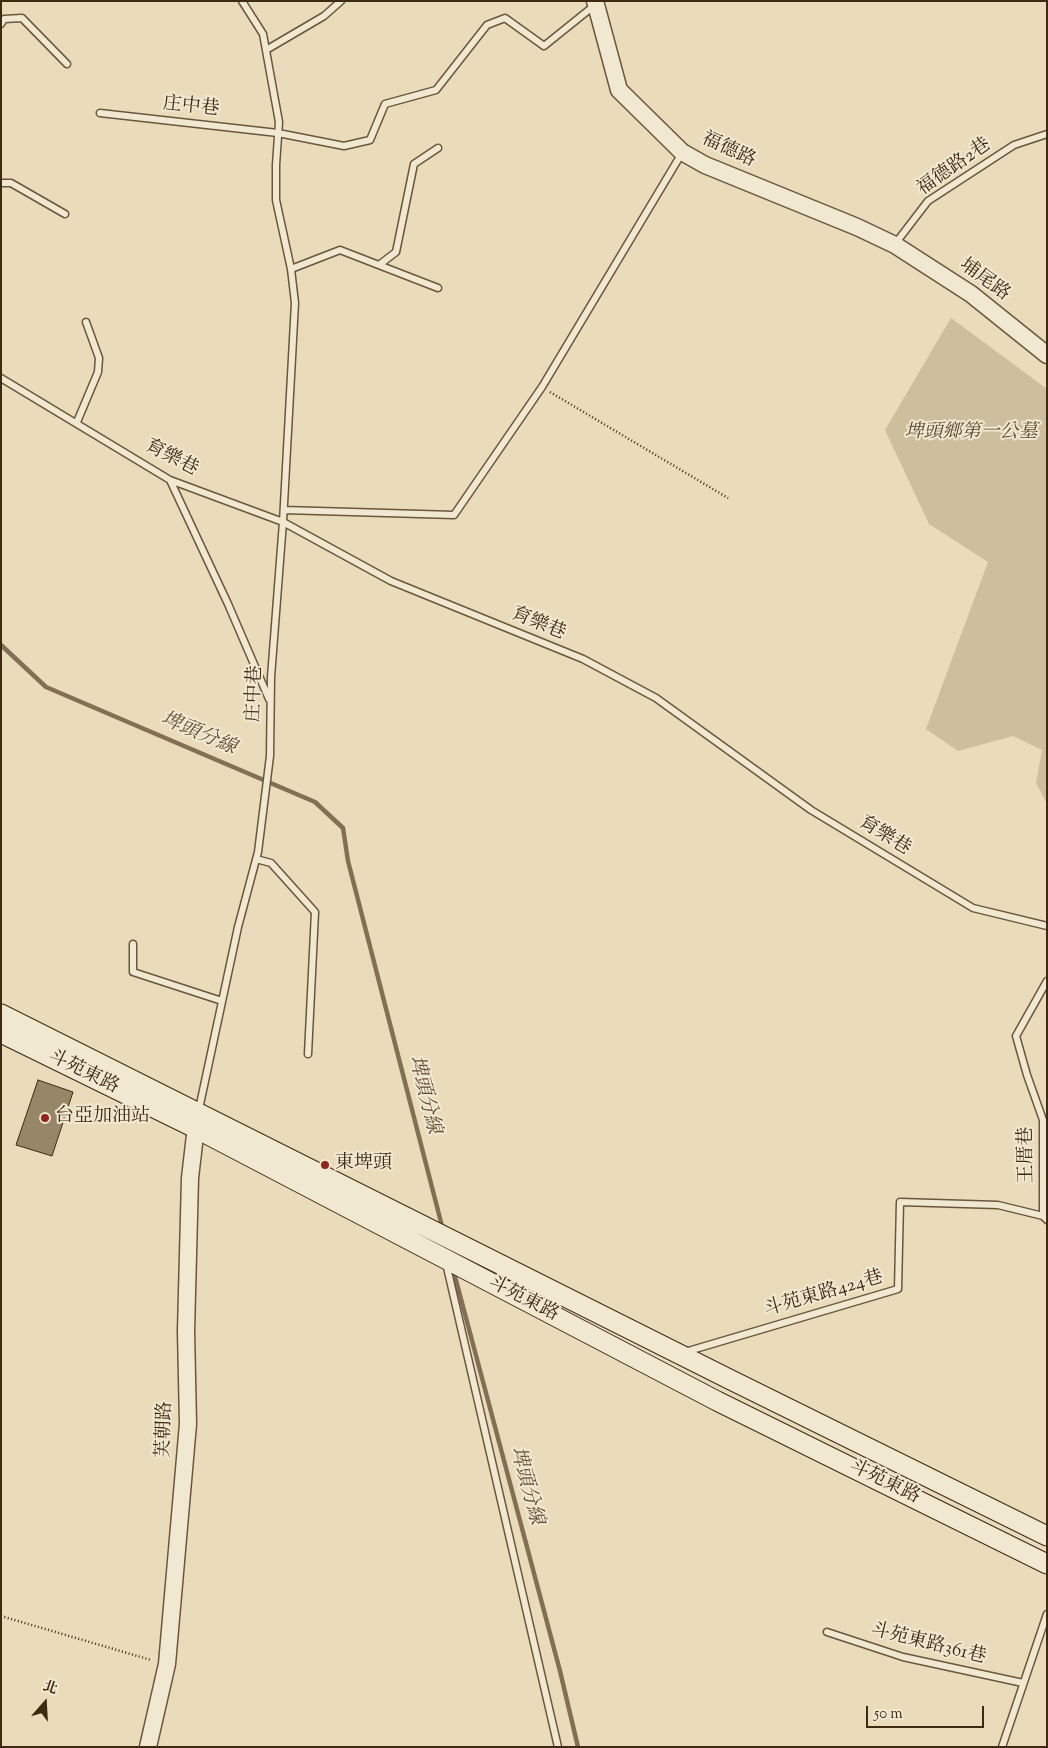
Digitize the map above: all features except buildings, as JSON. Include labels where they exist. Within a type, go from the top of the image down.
[{"type":"main road","name":"斗苑東路","points":[[1,1014],[29,1037],[197,1121],[680,1354],[1047,1536]]},
{"type":"main road","name":"斗苑東路","points":[[2,1037],[29,1037]]},
{"type":"main road","name":"斗苑東路","points":[[197,1121],[717,1401],[1047,1564]]},
{"type":"street","name":"福德路","points":[[595,2],[619,90],[682,152],[705,165],[857,227],[895,245]]},
{"type":"street","name":"埔尾路","points":[[895,245],[971,294],[1047,355]]},
{"type":"street","name":"芙朝路","points":[[148,1747],[166,1664],[188,1424],[186,1331],[190,1178],[197,1121]]},
{"type":"lane","name":"庄中巷","points":[[197,1121],[238,927],[256,859],[270,756],[271,676],[284,510],[295,303],[292,268],[276,200],[279,122],[263,34],[242,1]]},
{"type":"lane","points":[[266,50],[324,16],[341,1]]},
{"type":"lane","points":[[278,133],[344,146],[370,140],[385,104],[436,90],[487,26],[505,18],[544,46],[595,2]]},
{"type":"lane","points":[[1,24],[4,19],[22,18],[67,64]]},
{"type":"lane","name":"庄中巷","points":[[100,113],[278,133]]},
{"type":"lane","name":"福德路2巷","points":[[895,245],[928,201],[1014,145],[1047,134]]},
{"type":"lane","points":[[379,265],[396,252],[414,164],[438,148]]},
{"type":"lane","points":[[284,510],[454,515],[542,388],[682,152]]},
{"type":"lane","points":[[1,183],[11,183],[65,214]]},
{"type":"lane","points":[[292,268],[340,250],[438,288]]},
{"type":"lane","points":[[77,422],[98,372],[99,358],[86,322]]},
{"type":"lane","name":"育樂巷","points":[[1,378],[77,422],[170,480],[283,522],[391,581],[591,664],[656,698],[811,810],[973,908],[1047,926]]},
{"type":"lane","points":[[170,480],[271,702]]},
{"type":"lane","points":[[256,859],[271,863],[315,912],[308,1054]]},
{"type":"lane","points":[[133,944],[133,972],[222,1001]]},
{"type":"lane","name":"王厝巷","points":[[1045,1218],[1043,1120],[1027,1076],[1016,1036],[1047,981]]},
{"type":"lane","name":"斗苑東路424巷","points":[[680,1354],[898,1289],[900,1202],[998,1205],[1045,1218]]},
{"type":"lane","points":[[444,1255],[558,1747]]},
{"type":"lane","points":[[1002,1747],[1047,1614]]},
{"type":"lane","name":"斗苑東路361巷","points":[[827,1632],[903,1657],[1023,1683]]},
{"type":"path","points":[[542,388],[728,498]]},
{"type":"path","points":[[1,1616],[166,1664]]},
{"type":"green space","name":"埤頭鄉第一公墓","points":[[951,318],[1047,389],[1047,804],[1036,783],[1042,750],[1013,736],[958,751],[926,729],[988,562],[929,524],[885,430]]},
{"type":"waterway","name":"埤頭分線","points":[[1,645],[46,687],[315,802],[343,828],[348,861],[443,1230]]},
{"type":"waterway","name":"埤頭分線","points":[[453,1269],[560,1671],[578,1747]]},
{"type":"place","name":"台亞加油站","points":[[45,1118]]},
{"type":"place","name":"東埤頭","points":[[325,1165]]}]
